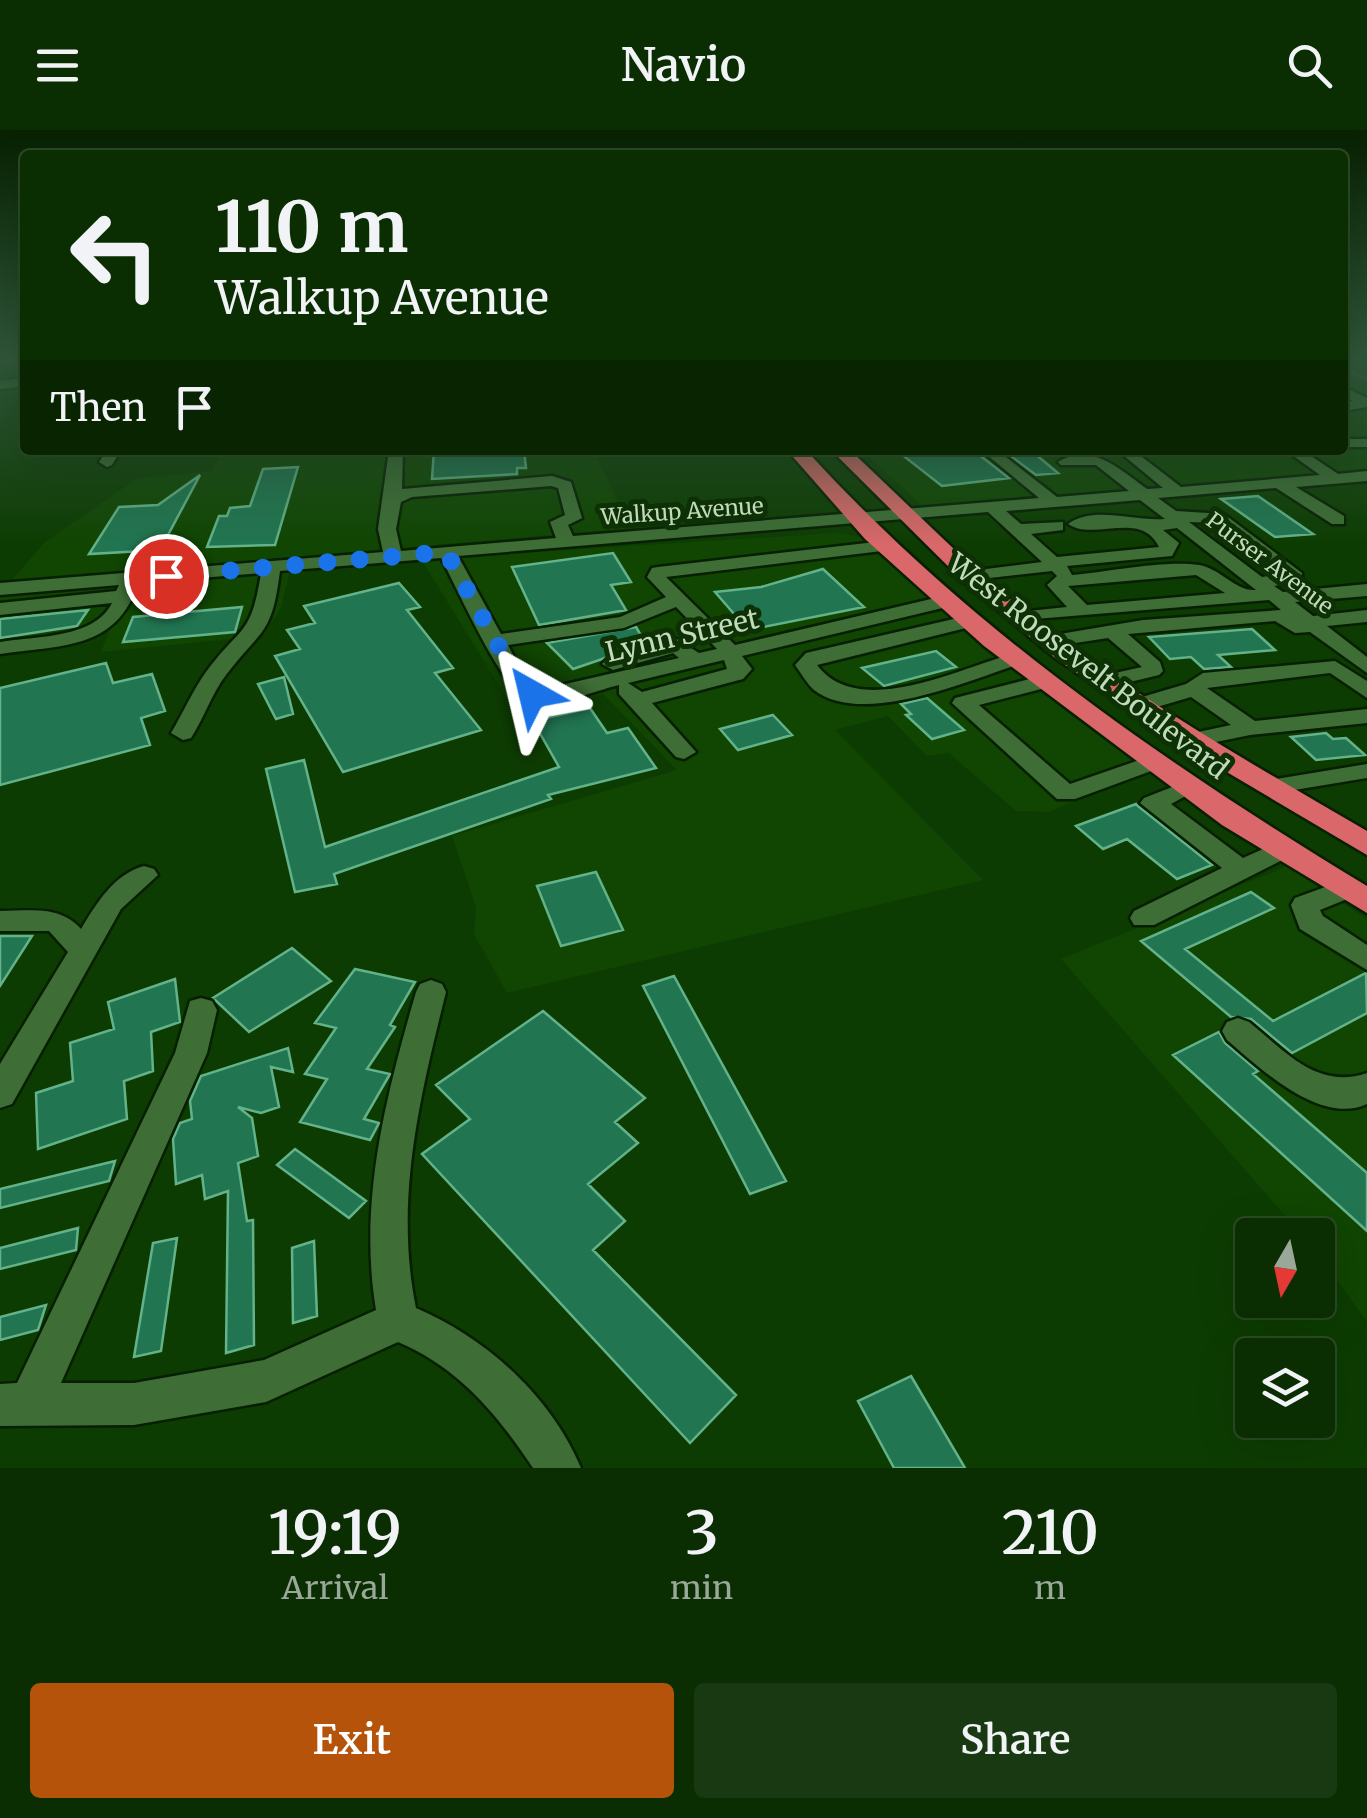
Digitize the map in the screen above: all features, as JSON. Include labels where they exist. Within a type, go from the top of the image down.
[{"type":"highway","name":"West Roosevelt Boulevard","points":[[801,455],[884,546],[1016,659],[1190,787],[1357,894]]},
{"type":"highway","name":"West Roosevelt Boulevard","points":[[845,455],[970,577],[1049,641],[1192,740],[1364,839]]},
{"type":"street","points":[[392,556],[388,529],[396,455]]},
{"type":"street","points":[[994,455],[1054,502]]},
{"type":"street","points":[[1130,455],[1178,492]]},
{"type":"street","points":[[1303,455],[1355,479]]},
{"type":"street","name":"Purser Avenue","points":[[1066,462],[1100,460],[1317,628],[1365,678]]},
{"type":"street","name":"Walkup Avenue","points":[[0,590],[127,587],[271,566],[392,556],[451,561],[568,542],[1355,479]]},
{"type":"street","points":[[394,499],[409,492],[552,481],[565,485],[572,503],[574,518],[558,522],[568,542]]},
{"type":"street","points":[[1280,483],[1338,520]]},
{"type":"street","points":[[992,507],[1053,566],[1073,578]]},
{"type":"street","points":[[1049,641],[1242,608],[1295,577],[1234,528],[1210,515],[1183,524],[1147,526],[1120,520],[1076,524]]},
{"type":"street","points":[[1016,530],[1056,526]]},
{"type":"street","points":[[970,577],[1053,566],[1062,560],[1166,552],[1170,543],[1147,526]]},
{"type":"street","points":[[638,700],[736,674],[741,664],[718,636],[676,600],[656,577],[658,572],[884,546]]},
{"type":"street","points":[[1216,550],[1258,546]]},
{"type":"street","name":"Lynn Street","points":[[451,561],[504,639],[518,681],[532,694],[548,695],[948,601]]},
{"type":"street","points":[[183,733],[215,674],[255,631],[264,612],[271,566]]},
{"type":"street","points":[[1082,611],[1056,585],[1073,578],[1196,570],[1211,574],[1242,608]]},
{"type":"street","points":[[0,609],[127,587]]},
{"type":"street","points":[[0,648],[86,632],[116,614],[127,587]]},
{"type":"street","points":[[1271,592],[1367,590]]},
{"type":"street","points":[[504,639],[624,622],[676,600]]},
{"type":"street","points":[[1017,616],[1242,608],[1287,617],[1310,635],[1317,628],[1367,616]]},
{"type":"street","points":[[865,621],[885,638]]},
{"type":"street","points":[[970,621],[813,657],[806,665],[810,676],[832,693],[852,700],[871,699],[1016,659]]},
{"type":"street","points":[[1106,682],[1152,671],[1153,666],[1113,632]]},
{"type":"street","points":[[590,685],[579,674],[677,645],[695,660]]},
{"type":"street","points":[[1140,705],[1194,689],[1202,679],[1335,666],[1365,678]]},
{"type":"street","points":[[618,678],[684,752]]},
{"type":"street","points":[[1046,681],[963,703],[1066,794],[1154,762]]},
{"type":"street","points":[[1194,689],[1250,728]]},
{"type":"street","points":[[1192,740],[1250,728],[1367,716]]},
{"type":"street","points":[[1270,788],[1367,771]]},
{"type":"street","points":[[1190,787],[1153,803],[1242,870]]},
{"type":"street","points":[[1144,918],[1284,849]]},
{"type":"street","points":[[0,1094],[111,903],[144,875]]},
{"type":"street","points":[[1357,894],[1305,905],[1310,922],[1367,959]]},
{"type":"street","points":[[0,921],[57,921],[84,950]]},
{"type":"street","points":[[398,1321],[386,1274],[387,1235],[400,1106],[431,992]]},
{"type":"street","points":[[201,1010],[191,1053],[15,1404],[134,1404],[266,1380],[398,1321],[441,1338],[492,1376],[560,1468]]},
{"type":"street","points":[[1238,1031],[1298,1082],[1350,1096],[1367,1088]]},
{"type":"shaded area","points":[[1348,419],[1367,419],[1367,472],[922,506],[867,455],[1348,455]]},
{"type":"shaded area","points":[[220,455],[595,455],[631,528],[10,582],[45,542],[138,478],[212,471]]},
{"type":"shaded area","points":[[837,533],[866,538],[919,590],[1018,672],[1148,769],[1049,812],[1016,811],[949,753],[927,756],[888,716],[835,730],[983,880],[507,993],[474,934],[476,907],[452,836],[677,770],[603,694],[516,713],[421,559]]},
{"type":"shaded area","points":[[290,570],[281,608],[262,636],[101,652],[109,631],[0,656],[0,592]]},
{"type":"shaded area","points":[[1287,866],[1367,919],[1367,1322],[1335,1277],[1335,1218],[1287,1218],[1061,959]]},
{"type":"building","points":[[434,455],[525,455],[526,468],[517,468],[517,474],[432,479]]},
{"type":"building","points":[[902,455],[979,455],[1009,478],[942,486]]},
{"type":"building","points":[[1009,455],[1036,455],[1058,473],[1036,475]]},
{"type":"building","points":[[298,467],[275,545],[207,547],[219,516],[227,516],[230,508],[250,506],[263,469]]},
{"type":"building","points":[[200,475],[160,550],[89,554],[119,507],[158,505]]},
{"type":"building","points":[[1258,496],[1313,534],[1275,537],[1221,499]]},
{"type":"building","points":[[613,553],[631,582],[611,585],[626,610],[539,625],[512,567]]},
{"type":"building","points":[[823,569],[864,607],[748,630],[715,592],[761,587]]},
{"type":"building","points":[[399,583],[420,607],[407,610],[453,668],[435,673],[481,730],[343,772],[275,656],[300,649],[287,630],[315,623],[304,606]]},
{"type":"building","points":[[242,607],[235,632],[123,642],[133,617]]},
{"type":"building","points":[[88,610],[77,626],[0,638],[0,619]]},
{"type":"building","points":[[636,627],[646,644],[573,669],[547,643]]},
{"type":"building","points":[[1252,629],[1275,650],[1218,655],[1231,667],[1204,669],[1191,657],[1170,659],[1149,637]]},
{"type":"building","points":[[936,651],[956,667],[884,686],[862,668]]},
{"type":"building","points":[[106,663],[113,683],[152,674],[165,711],[141,718],[150,745],[0,785],[0,688]]},
{"type":"building","points":[[284,677],[293,714],[276,719],[258,684]]},
{"type":"building","points":[[927,698],[964,730],[932,739],[906,715],[911,714],[901,704]]},
{"type":"building","points":[[590,708],[607,733],[628,728],[656,768],[548,795],[551,799],[334,874],[337,884],[295,892],[266,769],[304,760],[325,847],[559,767],[533,721]]},
{"type":"building","points":[[773,715],[792,735],[738,750],[720,729]]},
{"type":"building","points":[[1326,733],[1333,739],[1346,738],[1365,755],[1316,760],[1291,737]]},
{"type":"building","points":[[1136,804],[1212,865],[1177,879],[1127,839],[1103,849],[1076,826]]},
{"type":"building","points":[[596,872],[623,930],[561,946],[537,886]]},
{"type":"building","points":[[1251,892],[1274,908],[1185,949],[1273,1021],[1366,973],[1367,1013],[1292,1053],[1251,1019],[1231,1017],[1141,941]]},
{"type":"building","points":[[0,936],[32,936],[0,986]]},
{"type":"building","points":[[292,948],[331,981],[249,1032],[213,998]]},
{"type":"building","points":[[355,969],[415,982],[390,1025],[395,1027],[367,1069],[390,1074],[364,1119],[379,1123],[370,1140],[300,1122],[327,1079],[305,1074],[336,1028],[315,1023]]},
{"type":"building","points":[[674,976],[786,1181],[750,1194],[643,986]]},
{"type":"building","points":[[175,979],[180,1022],[151,1032],[153,1071],[124,1081],[127,1119],[38,1149],[36,1093],[73,1081],[70,1043],[114,1029],[108,1002]]},
{"type":"building","points":[[543,1011],[645,1098],[615,1122],[638,1143],[588,1184],[625,1221],[593,1250],[736,1395],[690,1443],[422,1154],[470,1119],[436,1085]]},
{"type":"building","points":[[1219,1032],[1225,1043],[1258,1071],[1253,1074],[1367,1173],[1367,1231],[1173,1055]]},
{"type":"building","points":[[288,1048],[293,1072],[271,1067],[279,1107],[261,1113],[238,1107],[252,1118],[258,1156],[238,1163],[247,1221],[253,1220],[254,1345],[226,1353],[228,1191],[205,1199],[202,1175],[176,1184],[173,1139],[180,1123],[192,1119],[190,1101],[201,1076]]},
{"type":"building","points":[[295,1149],[366,1201],[349,1218],[277,1165]]},
{"type":"building","points":[[115,1161],[109,1181],[0,1208],[0,1189]]},
{"type":"building","points":[[78,1228],[76,1250],[0,1269],[0,1248]]},
{"type":"building","points":[[177,1238],[161,1351],[134,1357],[153,1243]]},
{"type":"building","points":[[314,1241],[317,1316],[293,1323],[292,1248]]},
{"type":"building","points":[[46,1305],[38,1330],[0,1340],[0,1317]]},
{"type":"building","points":[[911,1376],[965,1468],[894,1468],[858,1401]]},
{"type":"route","points":[[166,576],[446,552],[518,681],[532,694]]}]
